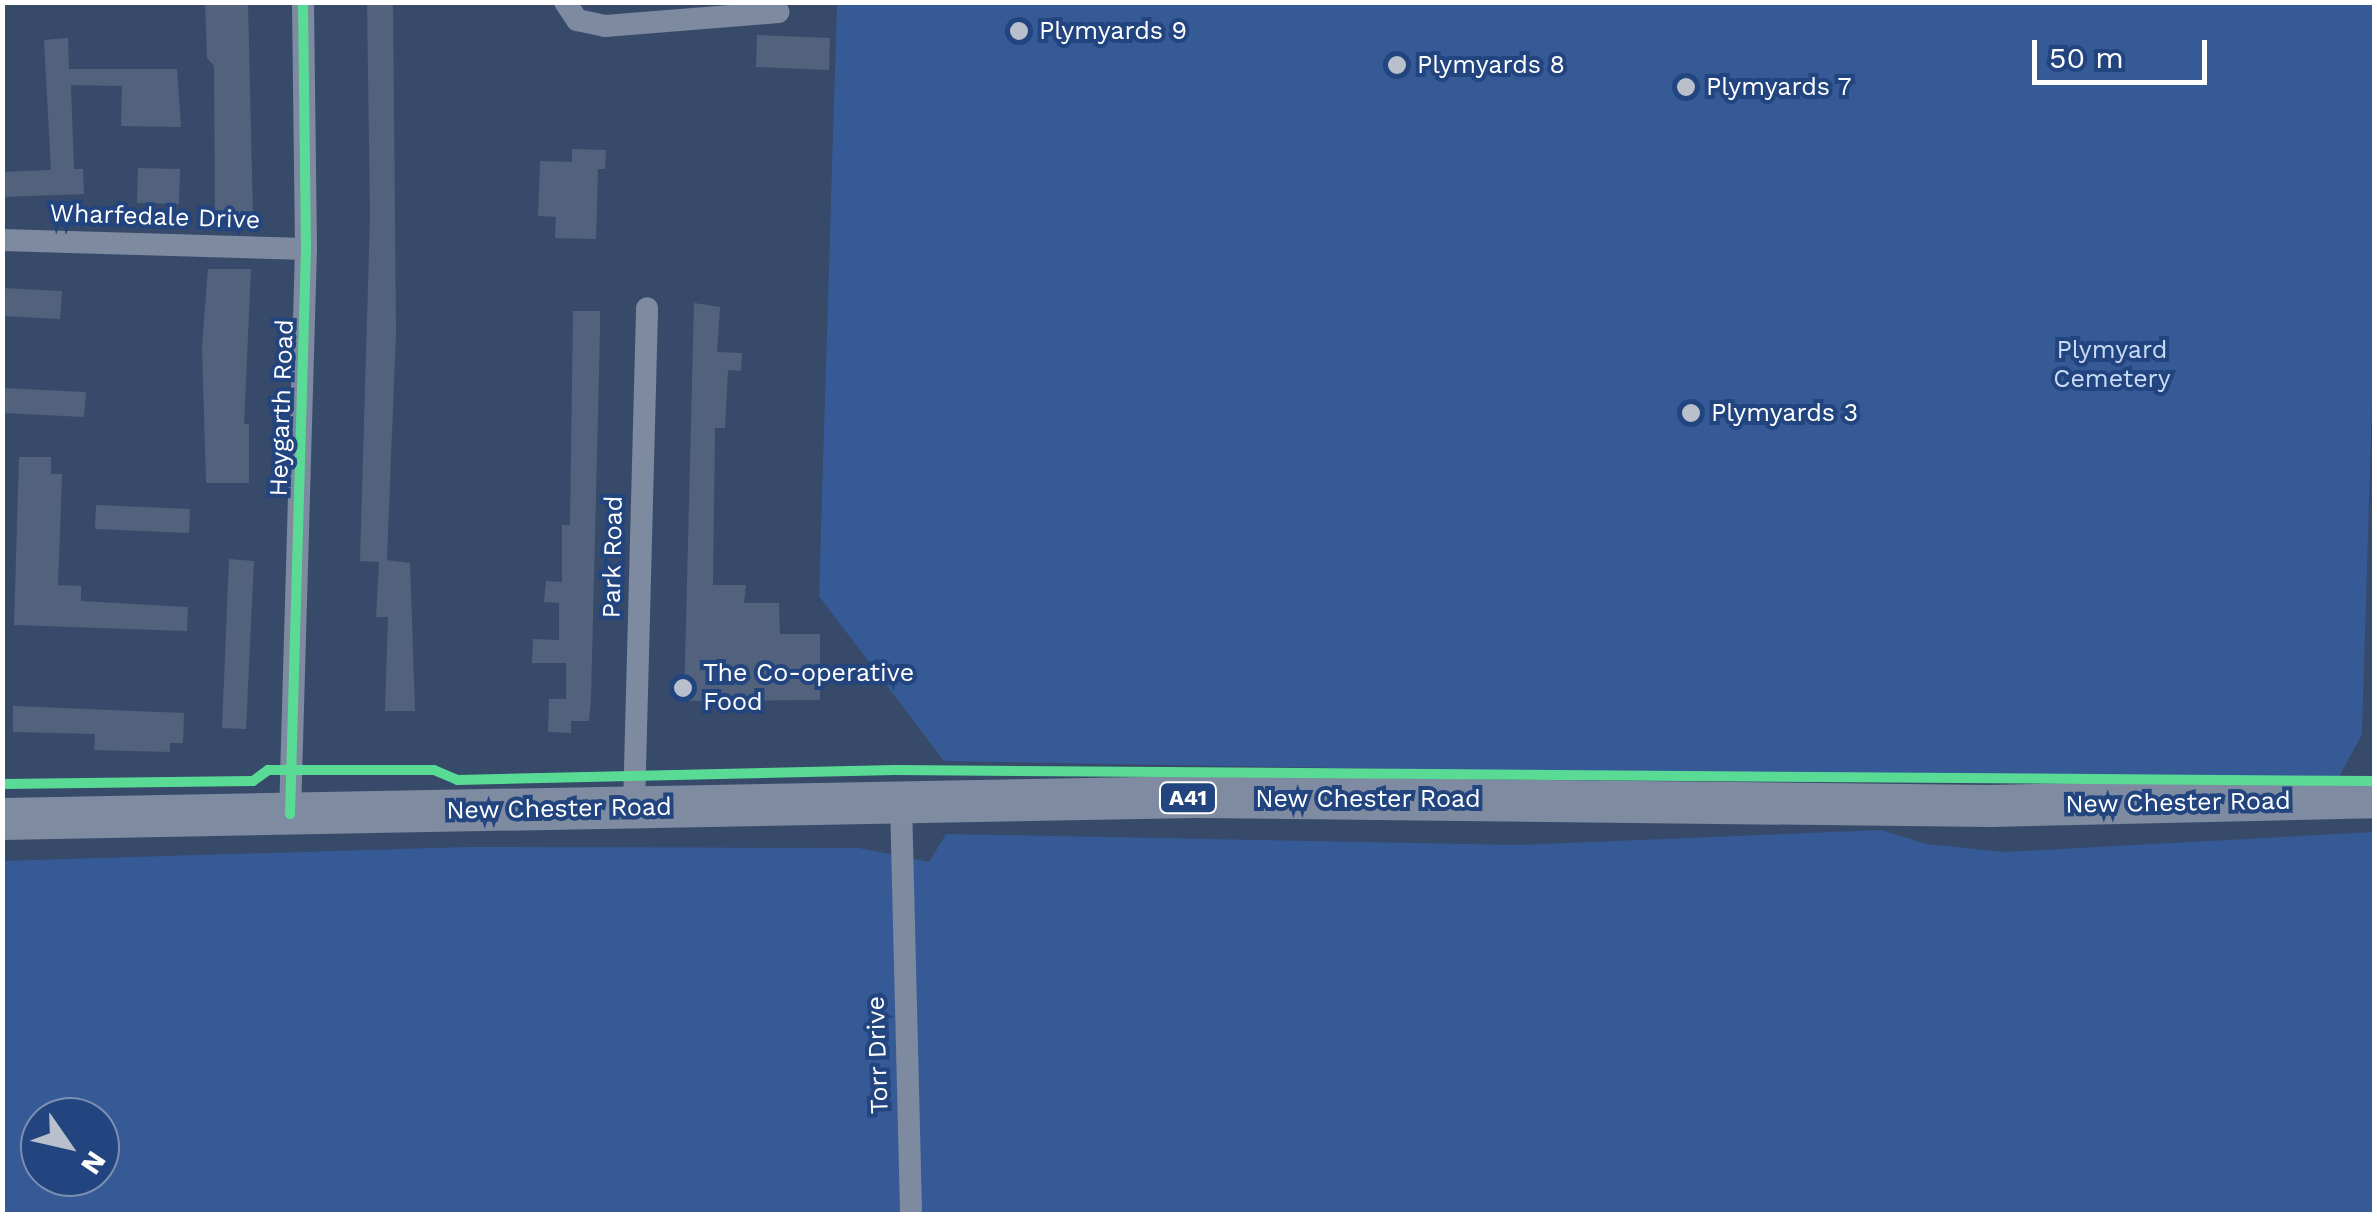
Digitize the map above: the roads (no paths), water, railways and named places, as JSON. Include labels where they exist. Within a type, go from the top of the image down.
[{"type":"highway","name":"New Chester Road","points":[[2,819],[1216,798],[2010,806],[2374,797]]},
{"type":"street","name":"Heygarth Road","points":[[290,814],[306,249],[303,2]]},
{"type":"street","points":[[565,2],[576,20],[606,26],[778,12]]},
{"type":"street","name":"Wharfedale Drive","points":[[2,240],[306,249]]},
{"type":"street","name":"Park Road","points":[[634,807],[647,308]]},
{"type":"street","name":"Torr Drive","points":[[901,802],[900,894],[911,1214]]},
{"type":"place","name":"Plymyards 9","points":[[1019,31]]},
{"type":"place","name":"Plymyards 8","points":[[1397,65]]},
{"type":"place","name":"Plymyards 7","points":[[1686,87]]},
{"type":"place","name":"Plymyards 3","points":[[1691,413]]},
{"type":"place","name":"The Co-operative Food","points":[[683,688]]},
{"type":"park label","name":"Plymyard Cemetery","points":[[2112,366]]}]
